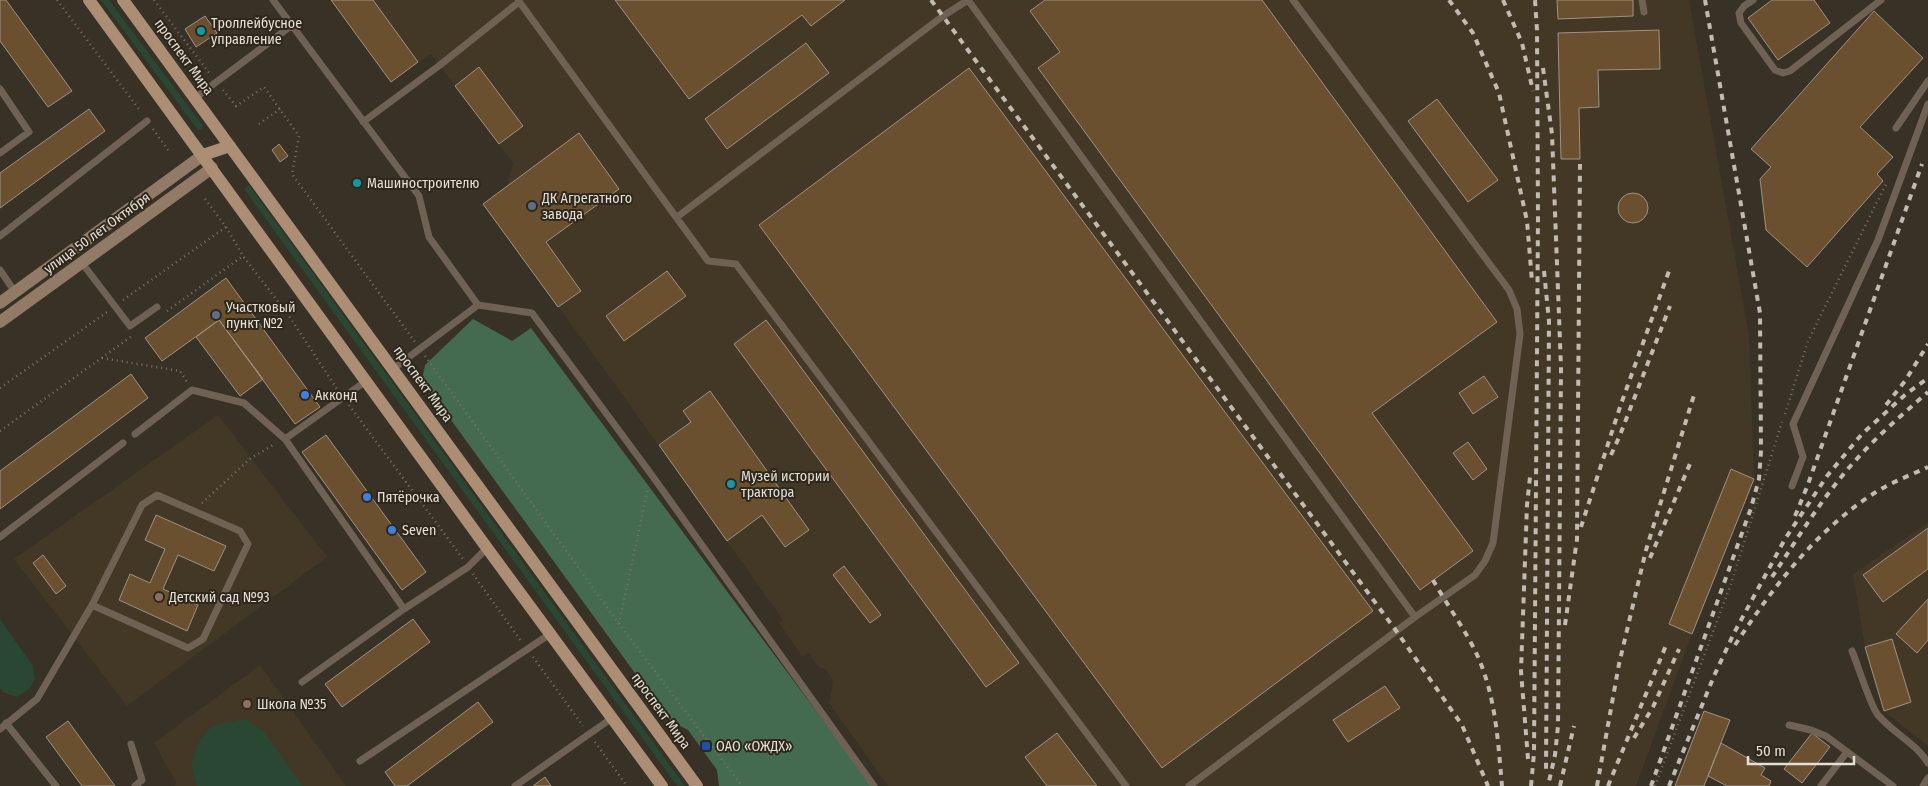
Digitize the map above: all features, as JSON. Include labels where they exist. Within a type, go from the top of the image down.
[{"type":"main road","points":[[90,0],[366,382],[662,786]]},
{"type":"main road","name":"проспект Мира","points":[[123,0],[698,786]]},
{"type":"main road","points":[[203,155],[230,146]]},
{"type":"main road","points":[[212,168],[230,146]]},
{"type":"street","name":"улица 50 лет Октября","points":[[0,303],[203,155]]},
{"type":"street","name":"улица 50 лет Октября","points":[[0,322],[212,168]]},
{"type":"street","points":[[15,292],[24,304]]},
{"type":"lane","points":[[273,0],[419,196],[429,236],[478,305]]},
{"type":"lane","points":[[677,217],[943,16],[968,0],[1415,617]]},
{"type":"lane","points":[[1189,786],[1415,617],[1475,575],[1493,543],[1520,334],[1517,309],[1509,290],[1294,0]]},
{"type":"lane","points":[[1642,0],[1644,12]]},
{"type":"lane","points":[[1752,0],[1739,13],[1741,23],[1775,70],[1783,73],[1790,71],[1881,0]]},
{"type":"lane","points":[[363,122],[440,65],[519,1],[708,262],[736,264],[1126,786]]},
{"type":"lane","points":[[195,98],[291,26]]},
{"type":"lane","points":[[1896,128],[1928,81]]},
{"type":"lane","points":[[0,89],[29,132],[0,153]]},
{"type":"lane","points":[[1792,486],[1803,458],[1793,424],[1878,240],[1928,104]]},
{"type":"lane","points":[[0,236],[147,121]]},
{"type":"lane","points":[[82,263],[130,326],[157,307]]},
{"type":"lane","points":[[0,270],[15,292]]},
{"type":"lane","points":[[393,369],[478,305],[532,313],[651,474],[874,786]]},
{"type":"lane","points":[[285,439],[366,382]]},
{"type":"lane","points":[[135,434],[192,390],[244,403],[285,439],[404,609]]},
{"type":"lane","points":[[0,537],[123,443]]},
{"type":"lane","points":[[0,728],[36,698],[92,605],[142,505],[157,495],[240,531],[248,544],[203,639],[188,648],[92,605]]},
{"type":"lane","points":[[302,682],[404,609],[468,567],[487,548]]},
{"type":"lane","points":[[360,761],[550,634]]},
{"type":"lane","points":[[1852,651],[1876,713],[1890,728],[1921,752],[1928,763]]},
{"type":"lane","points":[[515,786],[612,718]]},
{"type":"lane","points":[[6,723],[56,786]]},
{"type":"lane","points":[[1789,725],[1826,736],[1894,786]]},
{"type":"lane","points":[[131,744],[142,780],[135,786]]},
{"type":"lane","points":[[1822,786],[1847,752]]},
{"type":"lane","points":[[1923,786],[1928,778]]},
{"type":"path","points":[[58,0],[168,150]]},
{"type":"path","points":[[154,0],[210,74]]},
{"type":"path","points":[[229,98],[236,106],[264,87],[299,136],[292,174],[415,342]]},
{"type":"path","points":[[259,124],[280,109]]},
{"type":"path","points":[[1656,786],[1731,584],[1808,341],[1889,178]]},
{"type":"path","points":[[206,199],[226,227],[243,256],[289,316],[340,394]]},
{"type":"path","points":[[119,303],[226,227]]},
{"type":"path","points":[[164,313],[243,256]]},
{"type":"path","points":[[0,388],[110,309]]},
{"type":"path","points":[[0,431],[133,335]]},
{"type":"path","points":[[424,355],[619,624],[742,786]]},
{"type":"path","points":[[102,358],[180,371],[192,390]]},
{"type":"path","points":[[348,404],[466,563]]},
{"type":"path","points":[[194,511],[250,458],[285,439]]},
{"type":"path","points":[[619,624],[651,474]]},
{"type":"path","points":[[471,571],[525,646]]},
{"type":"path","points":[[530,653],[587,731]]},
{"type":"path","points":[[592,738],[627,786]]},
{"type":"shaded area","points":[[331,0],[1689,0],[1749,335],[1754,479],[1692,634],[1636,786],[888,786],[829,703],[833,682],[830,675],[825,669],[818,667],[809,653],[802,656],[779,623],[783,620],[609,376],[483,204],[507,186],[513,163],[431,54],[391,82]]},
{"type":"shaded area","name":"Детский сад №93","points":[[218,415],[327,557],[127,706],[14,559]]},
{"type":"shaded area","points":[[1928,523],[1928,746],[1884,711],[1865,647],[1853,574]]},
{"type":"shaded area","name":"Школа №35","points":[[260,665],[346,786],[174,786],[177,784],[154,743]]},
{"type":"green space","points":[[101,0],[109,0],[203,126],[202,129],[198,130]]},
{"type":"green space","points":[[249,185],[685,786],[677,786],[244,189]]},
{"type":"green space","points":[[473,319],[512,341],[531,328],[872,786],[719,786],[717,770],[688,730],[669,720],[422,380],[425,365]]},
{"type":"green space","points":[[0,619],[33,666],[35,679],[30,688],[17,697],[3,692],[0,688]]},
{"type":"green space","points":[[245,719],[264,732],[303,786],[197,786],[191,764],[200,739],[212,726]]},
{"type":"building","points":[[0,0],[6,0],[72,91],[48,107],[0,41]]},
{"type":"building","points":[[331,0],[373,0],[418,62],[391,82]]},
{"type":"building","points":[[615,0],[845,0],[811,26],[802,15],[689,99]]},
{"type":"building","points":[[1045,0],[1262,0],[1497,322],[1372,413],[1473,551],[1420,590],[1038,68],[1060,52],[1030,11]]},
{"type":"building","points":[[1557,0],[1633,0],[1633,16],[1558,19]]},
{"type":"building","points":[[1772,0],[1814,0],[1830,23],[1778,60],[1748,18]]},
{"type":"building","points":[[1874,11],[1923,58],[1860,127],[1893,157],[1877,174],[1883,181],[1807,267],[1766,230],[1760,179],[1771,167],[1751,149]]},
{"type":"building","name":"Троллейбусное управление","points":[[205,16],[217,33],[196,47],[185,29]]},
{"type":"building","points":[[1659,30],[1660,69],[1598,70],[1599,107],[1579,108],[1580,159],[1561,159],[1558,33]]},
{"type":"building","points":[[806,43],[829,73],[727,149],[705,119]]},
{"type":"building","points":[[479,67],[523,126],[499,144],[455,86]]},
{"type":"building","points":[[969,68],[1373,611],[1162,768],[759,225]]},
{"type":"building","points":[[1437,99],[1498,180],[1468,202],[1408,121]]},
{"type":"building","points":[[89,109],[105,131],[0,208],[0,173]]},
{"type":"building","points":[[579,133],[619,189],[546,242],[581,291],[558,307],[483,204]]},
{"type":"building","points":[[279,144],[288,156],[280,162],[272,150]]},
{"type":"building","points":[[1633,193],[1644,197],[1648,208],[1644,219],[1633,223],[1622,219],[1618,208],[1622,197]]},
{"type":"building","points":[[667,271],[686,296],[624,341],[606,316]]},
{"type":"building","points":[[226,278],[320,407],[295,424],[219,320],[162,361],[145,338]]},
{"type":"building","points":[[219,320],[263,379],[240,396],[196,337]]},
{"type":"building","points":[[766,320],[1019,663],[986,687],[734,344]]},
{"type":"building","points":[[131,374],[148,398],[0,509],[0,471]]},
{"type":"building","points":[[1484,376],[1498,397],[1473,414],[1459,393]]},
{"type":"building","name":"Музей истории трактора","points":[[710,391],[809,530],[785,547],[762,515],[727,541],[659,445],[691,422],[683,411]]},
{"type":"building","points":[[326,435],[426,572],[402,590],[302,452]]},
{"type":"building","points":[[1468,442],[1487,469],[1473,480],[1453,453]]},
{"type":"building","points":[[1731,469],[1754,479],[1692,634],[1669,624]]},
{"type":"building","points":[[156,515],[226,546],[214,571],[178,555],[163,589],[198,605],[187,631],[119,600],[130,574],[150,583],[165,549],[145,540]]},
{"type":"building","points":[[1928,528],[1928,569],[1883,602],[1863,575]]},
{"type":"building","points":[[43,555],[66,586],[56,594],[33,563]]},
{"type":"building","points":[[844,566],[881,615],[870,623],[833,575]]},
{"type":"building","points":[[1928,599],[1928,640],[1917,653],[1896,634]]},
{"type":"building","points":[[413,619],[430,642],[342,707],[325,684]]},
{"type":"building","points":[[1892,639],[1911,702],[1884,711],[1865,647]]},
{"type":"building","points":[[1385,686],[1400,708],[1348,742],[1333,720]]},
{"type":"building","points":[[478,702],[493,722],[407,786],[395,786],[385,772]]},
{"type":"building","points":[[1704,711],[1730,720],[1704,786],[1675,786]]},
{"type":"building","points":[[68,721],[115,786],[82,786],[46,737]]},
{"type":"building","points":[[1057,733],[1097,786],[1047,786],[1025,757]]},
{"type":"building","points":[[1812,733],[1830,747],[1802,783],[1784,769]]},
{"type":"building","points":[[1721,743],[1765,768],[1761,775],[1771,781],[1769,786],[1727,786],[1708,776]]},
{"type":"building","points":[[545,777],[551,786],[533,786]]},
{"type":"railway","points":[[931,0],[1397,632],[1462,725],[1488,786]]},
{"type":"railway","points":[[1449,0],[1473,33],[1499,93],[1527,221],[1532,281]]},
{"type":"railway","points":[[1503,0],[1522,43],[1533,91]]},
{"type":"railway","points":[[1531,786],[1534,753],[1538,216],[1537,30],[1535,0]]},
{"type":"railway","points":[[1651,786],[1751,508],[1759,479],[1761,451],[1760,313],[1705,0]]},
{"type":"railway","points":[[1543,68],[1552,134],[1561,368],[1558,726],[1555,755],[1548,786]]},
{"type":"railway","points":[[1565,625],[1577,539],[1580,164]]},
{"type":"railway","points":[[1795,516],[1922,164]]},
{"type":"railway","points":[[1544,271],[1549,321],[1546,771]]},
{"type":"railway","points":[[1581,527],[1621,404],[1669,271]]},
{"type":"railway","points":[[1611,455],[1670,306]]},
{"type":"railway","points":[[1886,405],[1905,381],[1928,344]]},
{"type":"railway","points":[[1669,786],[1714,676],[1734,633],[1785,539],[1827,476],[1862,434],[1906,394],[1928,378]]},
{"type":"railway","points":[[1772,577],[1843,474],[1881,434],[1928,392]]},
{"type":"railway","points":[[1597,786],[1619,664],[1646,550],[1694,395]]},
{"type":"railway","points":[[1650,558],[1692,459]]},
{"type":"railway","points":[[1735,645],[1781,581],[1815,542],[1834,524],[1876,492],[1928,467]]},
{"type":"railway","points":[[1528,759],[1521,671],[1527,505],[1530,477]]},
{"type":"railway","points":[[1433,580],[1468,638],[1484,673],[1495,720],[1502,786]]},
{"type":"railway","points":[[1608,786],[1667,643]]},
{"type":"railway","points":[[1634,738],[1653,707],[1679,649]]},
{"type":"railway","points":[[1560,786],[1574,726]]},
{"type":"place","name":"Троллейбусное управление","points":[[201,31]]},
{"type":"place","name":"Машиностроителю","points":[[357,183]]},
{"type":"place","name":"ДК Агрегатного завода","points":[[532,206]]},
{"type":"place","name":"Участковый пункт №2","points":[[216,315]]},
{"type":"place","name":"Акконд","points":[[305,395]]},
{"type":"place","name":"Музей истории трактора","points":[[731,484]]},
{"type":"place","name":"Пятёрочка","points":[[367,497]]},
{"type":"place","name":"Seven","points":[[392,530]]},
{"type":"place","name":"Детский сад №93","points":[[159,597]]},
{"type":"place","name":"Школа №35","points":[[247,704]]},
{"type":"place","name":"ОАО «ОЖДХ»","points":[[706,746]]}]
